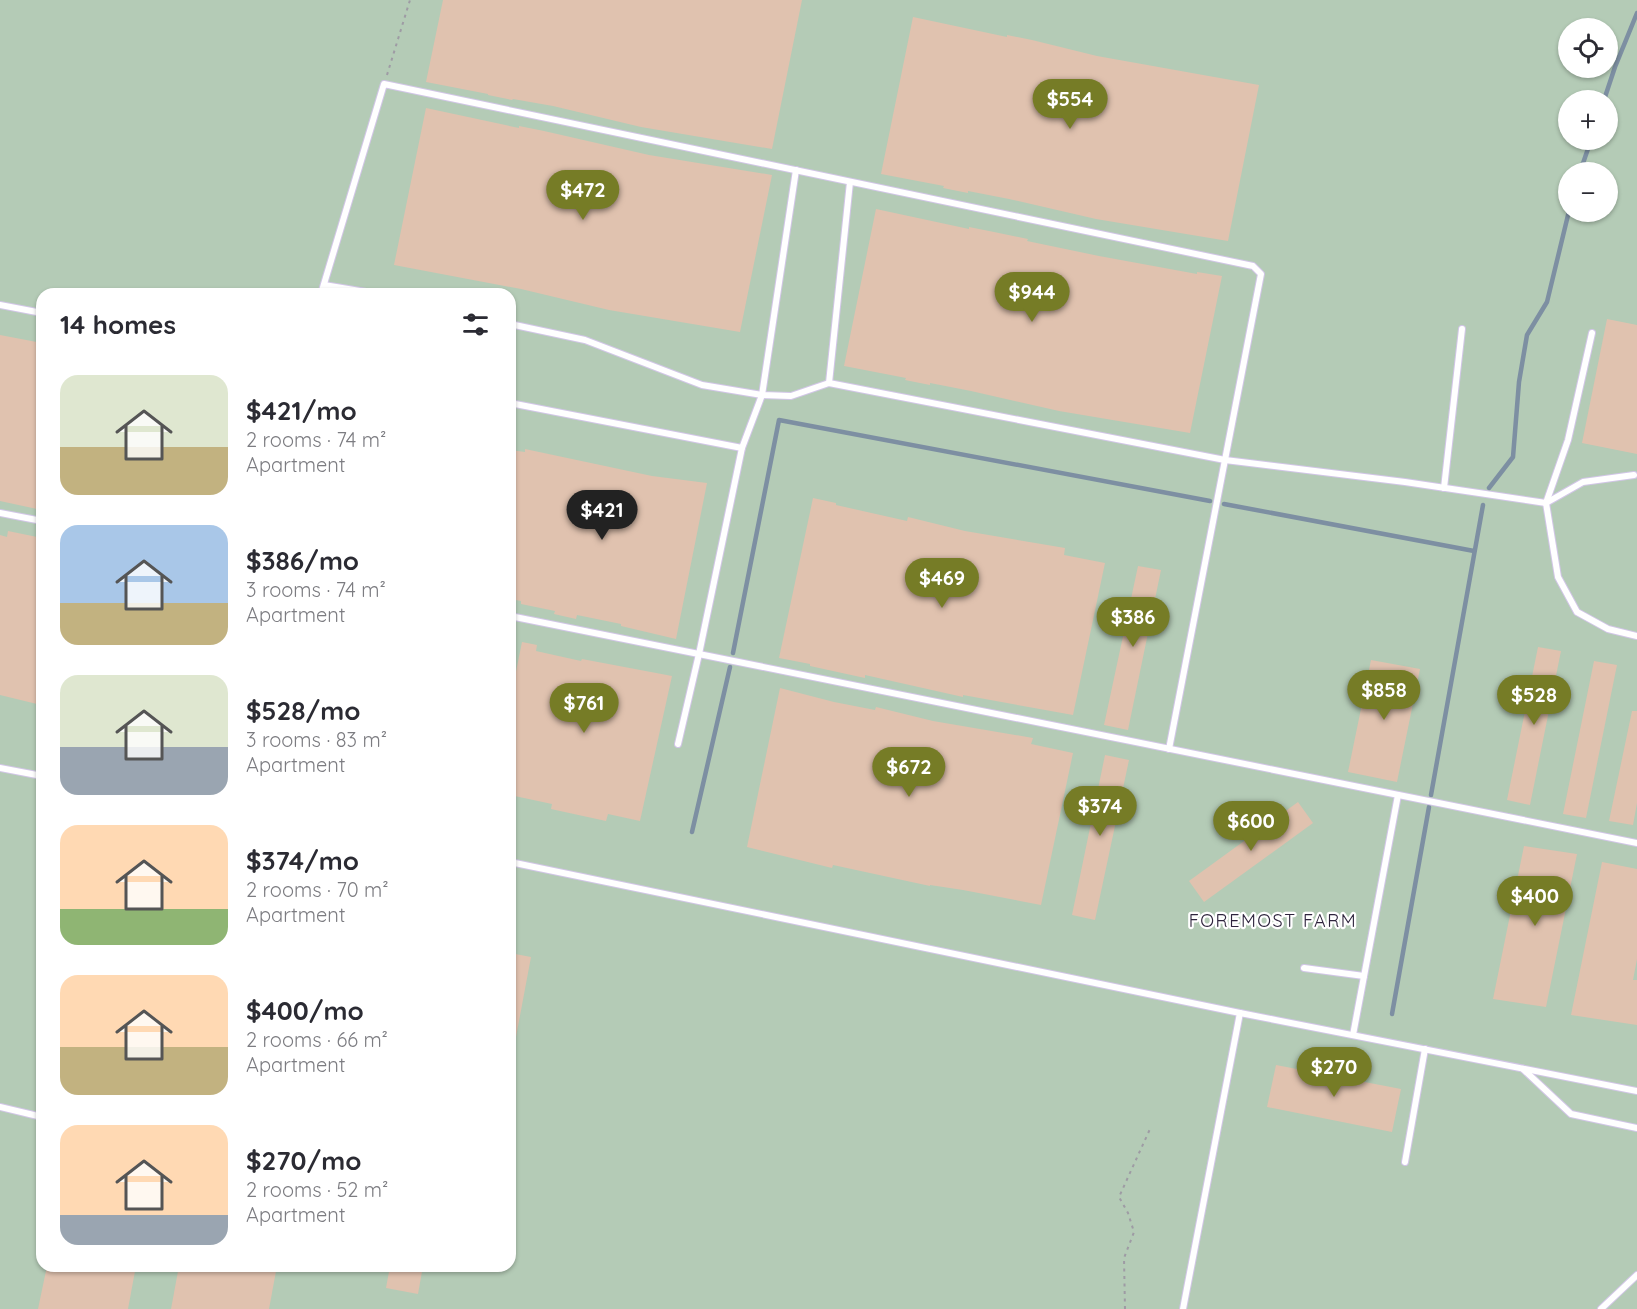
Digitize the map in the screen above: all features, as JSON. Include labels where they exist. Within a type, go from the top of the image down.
[{"type":"lane","points":[[323,288],[384,84],[1253,266],[1261,274],[1169,749]]},
{"type":"lane","points":[[678,744],[742,448],[762,395],[796,170]]},
{"type":"lane","points":[[829,384],[850,182]]},
{"type":"lane","points":[[324,285],[342,288]]},
{"type":"lane","points":[[0,305],[36,312]]},
{"type":"lane","points":[[516,325],[585,340],[702,385],[762,395],[791,396],[829,384],[1225,460],[1546,503],[1583,482],[1634,475]]},
{"type":"lane","points":[[1444,488],[1462,329]]},
{"type":"lane","points":[[1592,333],[1568,440],[1546,503],[1558,578],[1577,612],[1608,629],[1637,636]]},
{"type":"lane","points":[[516,404],[742,448]]},
{"type":"lane","points":[[0,513],[36,520]]},
{"type":"lane","points":[[516,617],[1637,843]]},
{"type":"lane","points":[[0,768],[36,775]]},
{"type":"lane","points":[[1353,1035],[1398,795]]},
{"type":"lane","points":[[516,863],[1240,1013],[1637,1091]]},
{"type":"lane","points":[[1304,968],[1364,976]]},
{"type":"lane","points":[[1182,1309],[1240,1013]]},
{"type":"lane","points":[[1405,1162],[1425,1049]]},
{"type":"lane","points":[[1523,1069],[1571,1114],[1637,1128]]},
{"type":"lane","points":[[0,1107],[36,1116]]},
{"type":"lane","points":[[1601,1309],[1637,1275]]},
{"type":"path","points":[[384,84],[410,0]]},
{"type":"path","points":[[1125,1309],[1124,1258],[1134,1232],[1128,1213],[1119,1197],[1150,1129]]},
{"type":"green space","points":[[0,0],[1637,0],[1637,1309],[0,1309]]},
{"type":"building","points":[[443,0],[802,0],[772,149],[641,127],[553,106],[426,82]]},
{"type":"building","points":[[913,17],[1032,40],[1097,56],[1259,85],[1228,241],[1096,219],[881,174]]},
{"type":"building","points":[[426,108],[519,128],[519,126],[544,131],[649,155],[772,175],[740,332],[609,310],[521,289],[394,265]]},
{"type":"building","points":[[876,209],[1028,239],[1027,241],[1099,256],[1197,274],[1197,272],[1222,276],[1190,433],[1059,411],[844,366]]},
{"type":"building","points":[[1607,319],[1637,325],[1637,454],[1582,443]]},
{"type":"building","points":[[0,335],[36,342],[36,509],[0,501]]},
{"type":"building","points":[[525,449],[652,476],[707,483],[676,639],[621,626],[621,624],[577,615],[576,619],[554,614],[555,611],[521,604],[521,601],[516,600],[516,451],[525,452]]},
{"type":"building","points":[[813,498],[907,521],[908,517],[965,531],[1065,548],[1064,555],[1105,563],[1073,715],[963,695],[963,697],[865,675],[865,678],[779,658]]},
{"type":"building","points":[[8,531],[36,537],[36,704],[0,695],[0,535],[7,537]]},
{"type":"building","points":[[1138,566],[1161,570],[1128,730],[1104,725]]},
{"type":"building","points":[[522,642],[537,645],[536,651],[672,676],[640,821],[608,814],[606,821],[551,809],[552,804],[516,796],[516,672]]},
{"type":"building","points":[[1538,647],[1561,651],[1530,805],[1507,800]]},
{"type":"building","points":[[1371,660],[1420,669],[1397,782],[1348,772]]},
{"type":"building","points":[[1594,661],[1617,665],[1586,818],[1563,814]]},
{"type":"building","points":[[780,688],[834,702],[875,710],[876,707],[933,721],[1033,738],[1031,744],[1073,753],[1041,905],[930,886],[833,865],[832,868],[747,847]]},
{"type":"building","points":[[1632,711],[1637,711],[1637,803],[1633,825],[1609,821]]},
{"type":"building","points":[[1105,755],[1129,760],[1095,920],[1072,915]]},
{"type":"building","points":[[1298,802],[1313,823],[1204,902],[1189,881]]},
{"type":"building","points":[[1524,846],[1577,854],[1546,1007],[1493,999]]},
{"type":"building","points":[[1602,862],[1637,869],[1637,959],[1633,980],[1637,980],[1637,1025],[1571,1015]]},
{"type":"building","points":[[516,954],[531,957],[516,1037]]},
{"type":"building","points":[[1276,1065],[1401,1089],[1392,1132],[1267,1107]]},
{"type":"building","points":[[46,1272],[135,1272],[128,1309],[38,1309]]},
{"type":"building","points":[[178,1272],[276,1272],[269,1309],[171,1309]]},
{"type":"building","points":[[389,1272],[422,1272],[418,1294],[386,1288]]},
{"type":"waterway","points":[[1607,90],[1637,13]]},
{"type":"waterway","points":[[1583,162],[1588,150]]},
{"type":"waterway","points":[[1489,488],[1513,457],[1519,382],[1527,335],[1547,302],[1566,222]]},
{"type":"waterway","points":[[733,653],[779,420],[1210,501]]},
{"type":"waterway","points":[[1224,504],[1474,551]]},
{"type":"waterway","points":[[1431,795],[1483,505]]},
{"type":"waterway","points":[[692,832],[730,667]]},
{"type":"waterway","points":[[1392,1014],[1429,807]]},
{"type":"district","name":"FOREMOST FARM","points":[[1273,921]]}]
